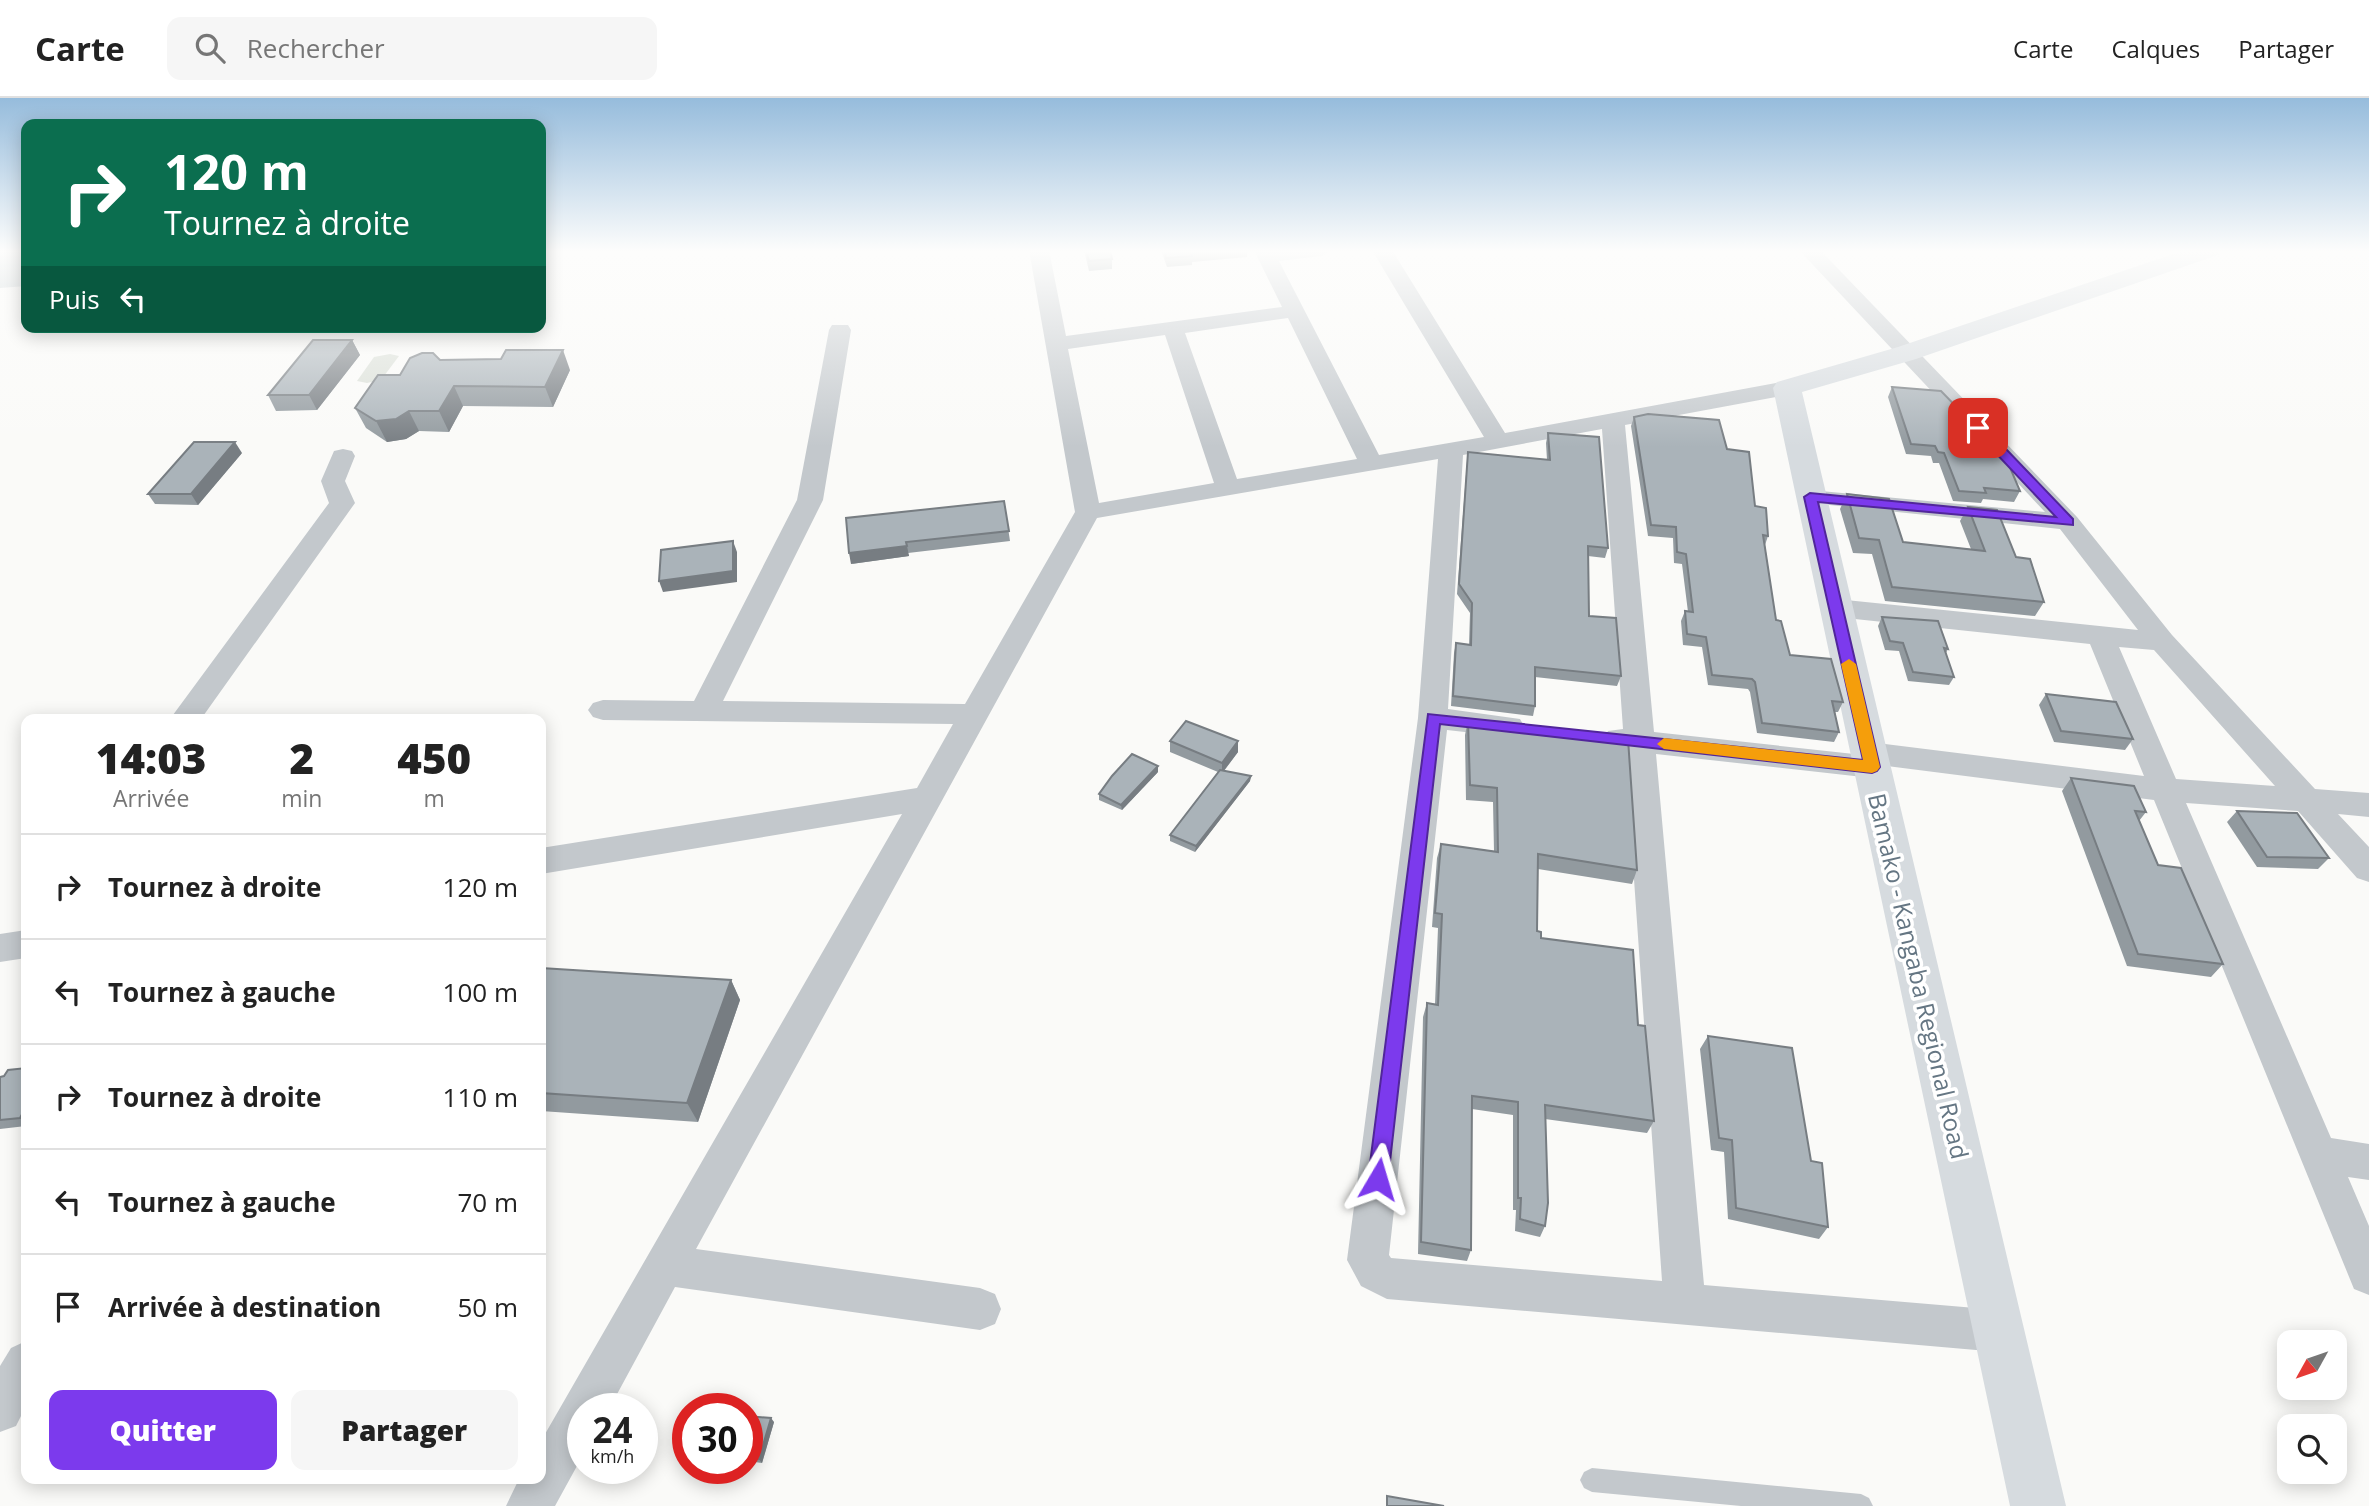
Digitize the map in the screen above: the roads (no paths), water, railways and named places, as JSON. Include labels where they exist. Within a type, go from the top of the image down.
[{"type":"street","points":[[593,1393],[1088,512],[1052,316]]},
{"type":"street","points":[[1057,344],[1261,316]]},
{"type":"street","points":[[1297,316],[1371,463]]},
{"type":"street","points":[[1421,316],[1498,440]]},
{"type":"street","points":[[1872,316],[2068,522],[2162,642],[2369,869]]},
{"type":"street","points":[[1088,512],[1451,450],[1787,388],[1907,353],[2016,316]]},
{"type":"street","points":[[1174,328],[1228,488]]},
{"type":"street","points":[[703,711],[810,500],[840,330]]},
{"type":"street","name":"Bamako - Kangaba Regional Road","points":[[1787,388],[2038,1506]]},
{"type":"street","points":[[1614,418],[1685,1304]]},
{"type":"street","points":[[1451,450],[1433,718],[1368,1260],[1376,1272],[1387,1278],[1999,1331]]},
{"type":"street","points":[[189,714],[342,503],[333,481],[344,456]]},
{"type":"street","points":[[1810,497],[2068,522]]},
{"type":"street","points":[[1836,608],[2162,642]]},
{"type":"street","points":[[2100,635],[2369,1275]]},
{"type":"street","points":[[603,710],[974,715]]},
{"type":"street","points":[[1433,718],[1543,730]]},
{"type":"street","points":[[1584,735],[2165,790],[2369,806]]},
{"type":"street","points":[[546,859],[928,798]]},
{"type":"street","points":[[0,948],[21,945]]},
{"type":"street","points":[[2318,1154],[2369,1162]]},
{"type":"street","points":[[665,1265],[980,1309]]},
{"type":"street","points":[[0,1410],[21,1372]]},
{"type":"street","points":[[546,1476],[567,1438]]},
{"type":"street","points":[[529,1506],[541,1484]]},
{"type":"lane","points":[[1592,1479],[1861,1506]]}]
